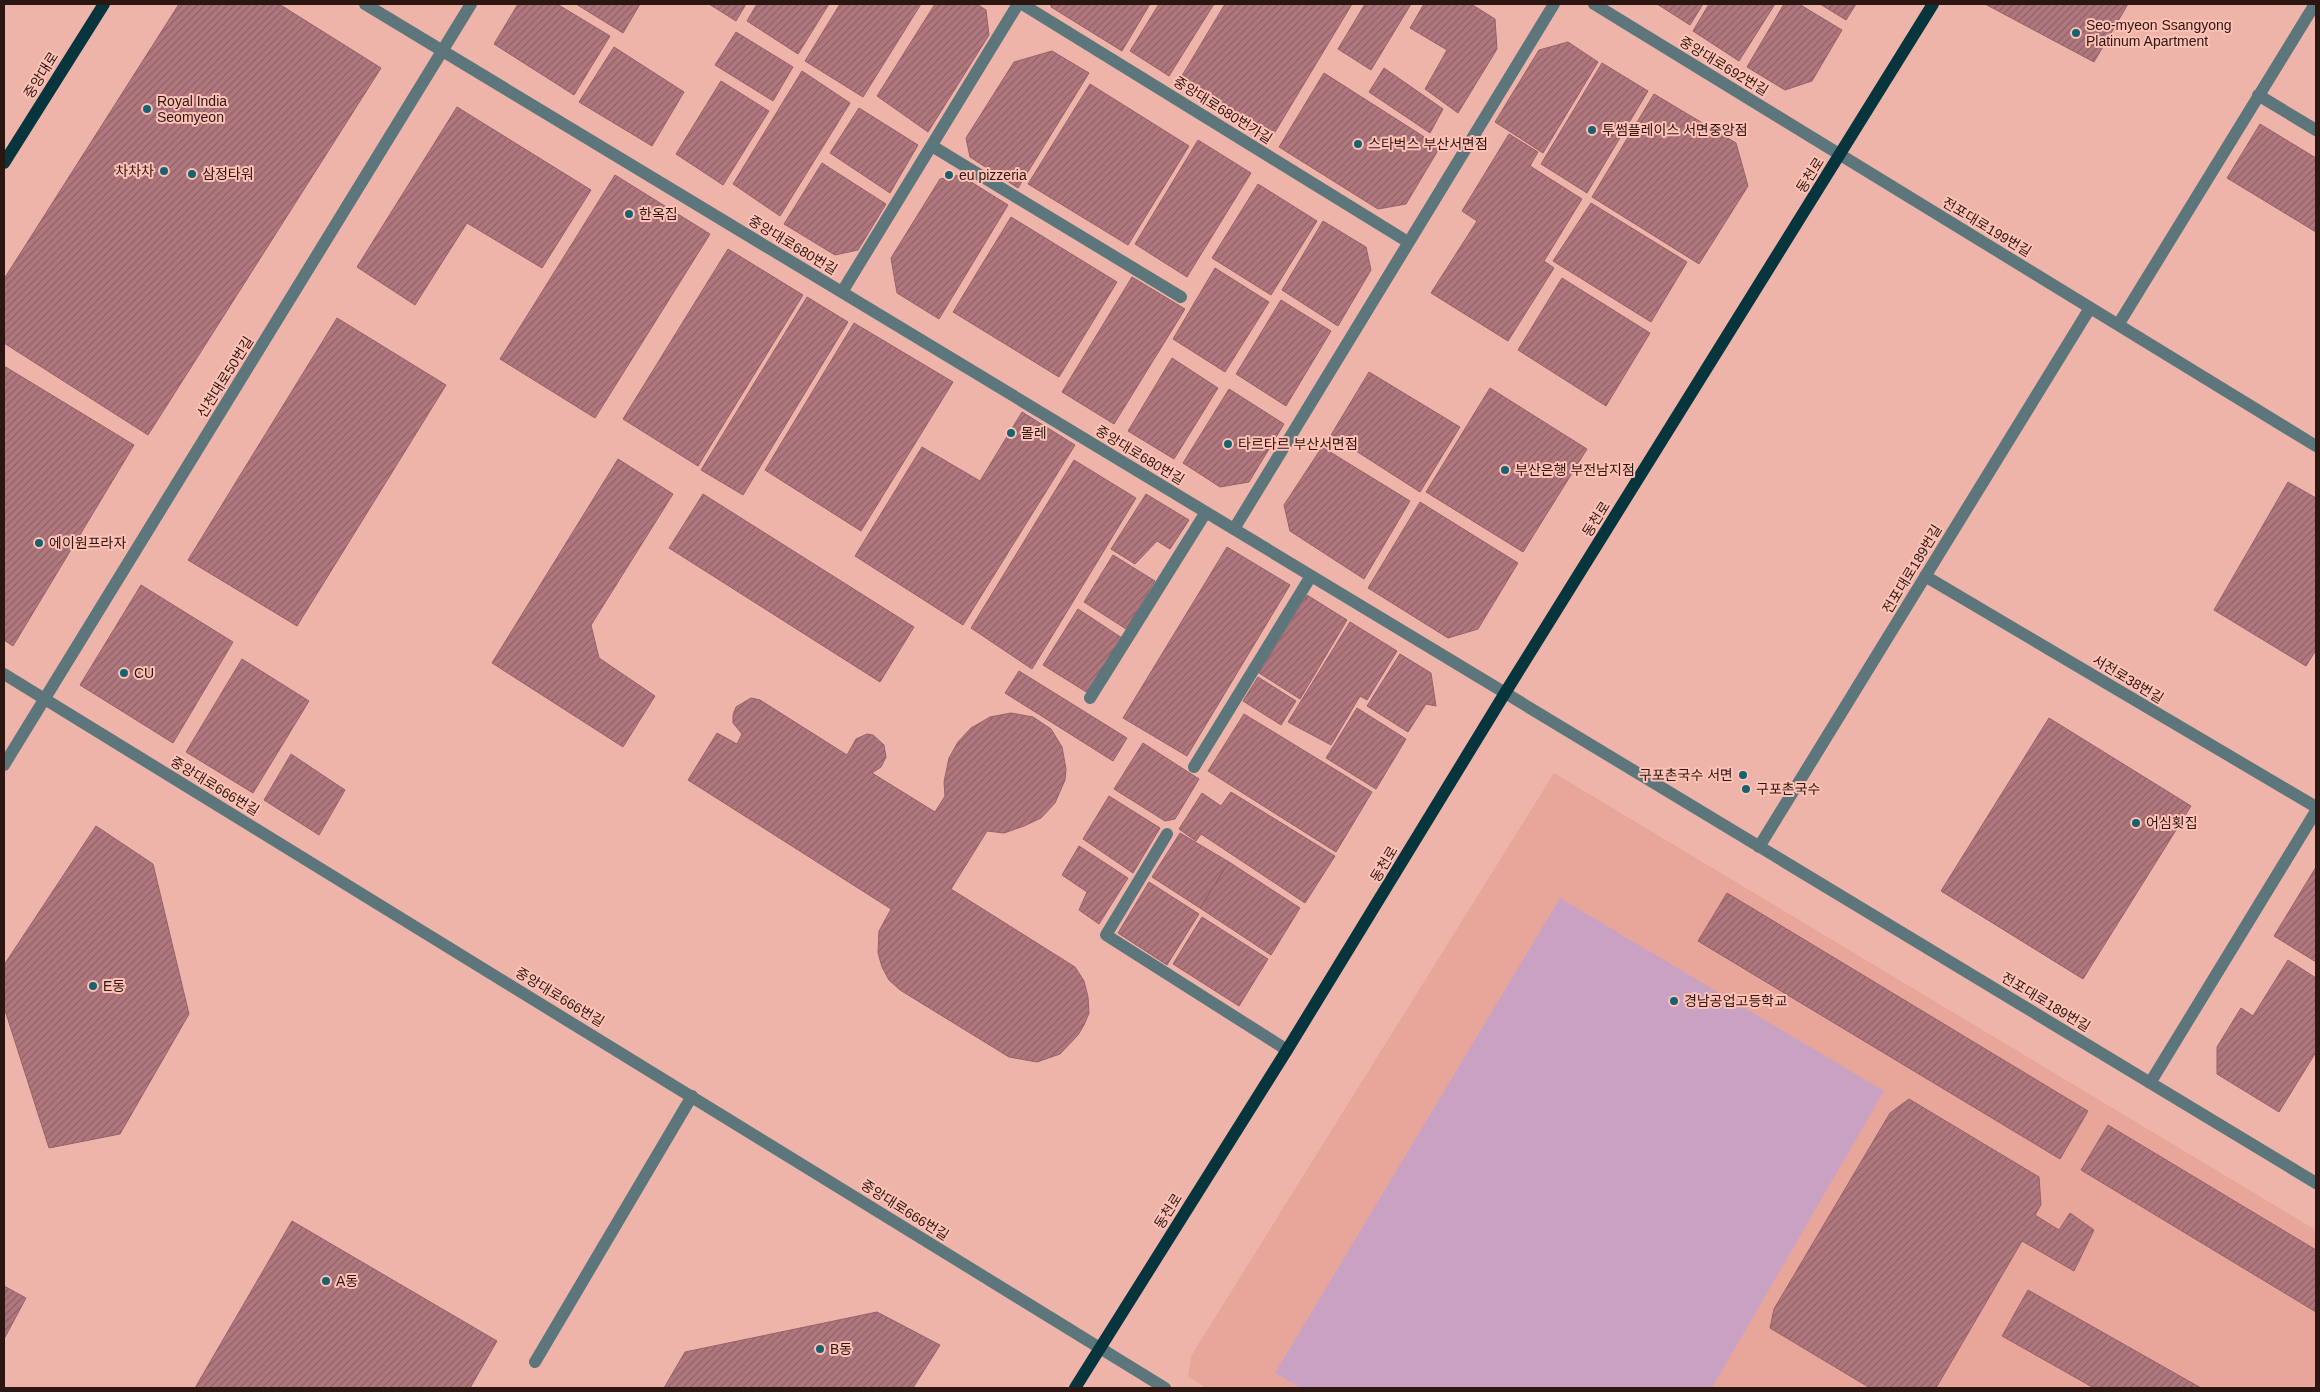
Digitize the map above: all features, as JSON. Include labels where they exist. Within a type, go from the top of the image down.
[{"type":"main road","name":"중앙대로","points":[[4,163],[104,4]]},
{"type":"main road","name":"동천로","points":[[1075,1388],[1287,1050],[1505,693],[1932,4]]},
{"type":"street","name":"중앙대로680번길","points":[[365,4],[1505,693]]},
{"type":"street","name":"신천대로50번길","points":[[4,765],[471,4]]},
{"type":"street","name":"중앙대로680번가길","points":[[842,292],[1020,4],[1408,242]]},
{"type":"street","points":[[1234,529],[1554,4]]},
{"type":"street","name":"중앙대로692번길","points":[[1594,4],[1840,154]]},
{"type":"street","points":[[2118,326],[2315,4]]},
{"type":"street","points":[[2258,95],[2316,130]]},
{"type":"street","points":[[932,146],[1181,296]]},
{"type":"street","name":"전포대로199번길","points":[[1840,154],[2316,446]]},
{"type":"street","name":"전포대로189번길","points":[[1759,847],[2090,308]]},
{"type":"street","points":[[1090,698],[1206,512]]},
{"type":"street","points":[[1194,767],[1311,576]]},
{"type":"street","name":"서전로38번길","points":[[1925,576],[2316,809],[2150,1083]]},
{"type":"street","name":"중앙대로666번길","points":[[4,674],[1165,1388]]},
{"type":"street","name":"전포대로189번길","points":[[1505,693],[2316,1184]]},
{"type":"street","points":[[1167,834],[1106,935],[1287,1050]]},
{"type":"street","points":[[535,1362],[692,1096]]},
{"type":"shaded area","name":"경남공업고등학교","points":[[1554,773],[2316,1230],[2316,1388],[1207,1388],[1188,1377],[1191,1356]]},
{"type":"shaded area","points":[[1560,898],[1884,1091],[1712,1388],[1301,1388],[1275,1373]]},
{"type":"building","name":"삼정타워","points":[[179,4],[279,4],[381,68],[148,435],[4,343],[4,279]]},
{"type":"building","points":[[518,4],[557,4],[610,36],[574,95],[494,44]]},
{"type":"building","points":[[576,4],[640,4],[623,33]]},
{"type":"building","points":[[709,4],[746,4],[736,21]]},
{"type":"building","points":[[757,4],[829,4],[798,54],[747,21]]},
{"type":"building","points":[[840,4],[921,4],[863,97],[805,61]]},
{"type":"building","points":[[935,4],[977,4],[986,10],[989,35],[928,132],[877,96]]},
{"type":"building","points":[[1051,4],[1150,4],[1122,51],[1051,7]]},
{"type":"building","points":[[1159,4],[1214,4],[1169,76],[1130,51]]},
{"type":"building","points":[[1225,4],[1352,4],[1269,142],[1177,84]]},
{"type":"building","points":[[1365,4],[1411,4],[1371,70],[1338,49]]},
{"type":"building","points":[[1424,4],[1471,4],[1495,19],[1497,49],[1458,113],[1425,89],[1447,50],[1410,28]]},
{"type":"building","points":[[1657,4],[1703,4],[1690,25]]},
{"type":"building","points":[[1709,4],[1775,4],[1739,61],[1693,31]]},
{"type":"building","points":[[1784,4],[1799,4],[1842,30],[1812,81],[1785,90],[1747,67]]},
{"type":"building","points":[[1820,4],[1856,4],[1846,20]]},
{"type":"building","name":"Seo-myeon Ssangyong Platinum Apartment","points":[[1985,4],[2128,4],[2094,62]]},
{"type":"building","points":[[736,32],[793,67],[773,101],[715,65]]},
{"type":"building","points":[[1568,42],[1598,62],[1543,153],[1495,122],[1539,50]]},
{"type":"building","points":[[614,47],[684,92],[652,146],[579,102]]},
{"type":"building","points":[[1052,51],[1089,73],[1018,188],[970,157],[966,138],[1014,62]]},
{"type":"building","points":[[1602,63],[1648,91],[1587,193],[1541,164]]},
{"type":"building","points":[[1384,68],[1443,109],[1430,133],[1369,92]]},
{"type":"building","points":[[802,71],[850,103],[780,216],[733,184]]},
{"type":"building","points":[[1324,73],[1440,147],[1406,204],[1378,209],[1279,147]]},
{"type":"building","points":[[721,81],[769,111],[723,185],[676,154]]},
{"type":"building","points":[[1090,84],[1189,146],[1128,245],[1028,184]]},
{"type":"building","points":[[1654,94],[1736,143],[1748,186],[1699,264],[1592,197]]},
{"type":"building","points":[[457,107],[591,190],[542,268],[467,223],[415,305],[357,267]]},
{"type":"building","points":[[859,108],[918,145],[890,193],[830,153]]},
{"type":"building","points":[[2260,124],[2316,158],[2316,232],[2227,178]]},
{"type":"building","points":[[1509,134],[1538,152],[1530,166],[1582,199],[1544,261],[1554,268],[1508,341],[1431,293],[1477,221],[1462,211]]},
{"type":"building","points":[[1198,140],[1251,173],[1187,277],[1135,244]]},
{"type":"building","points":[[822,163],[886,204],[858,250],[835,255],[784,224]]},
{"type":"building","points":[[615,175],[710,234],[595,418],[500,359]]},
{"type":"building","points":[[960,175],[1008,205],[939,319],[897,293],[891,258],[940,179]]},
{"type":"building","points":[[1258,184],[1317,221],[1271,295],[1212,258]]},
{"type":"building","points":[[1591,203],[1687,262],[1651,322],[1553,261]]},
{"type":"building","points":[[1011,217],[1117,282],[1059,377],[953,312]]},
{"type":"building","points":[[1323,221],[1366,247],[1371,270],[1338,326],[1282,290]]},
{"type":"building","points":[[728,249],[803,295],[698,466],[623,419]]},
{"type":"building","points":[[1215,268],[1269,302],[1225,372],[1173,339]]},
{"type":"building","points":[[1132,277],[1185,309],[1114,424],[1062,392]]},
{"type":"building","points":[[1562,278],[1650,333],[1606,406],[1518,350]]},
{"type":"building","points":[[807,297],[848,322],[743,495],[701,470]]},
{"type":"building","points":[[1281,300],[1331,331],[1286,406],[1236,374]]},
{"type":"building","points":[[337,318],[446,385],[297,626],[188,560]]},
{"type":"building","points":[[854,323],[953,382],[861,531],[765,470]]},
{"type":"building","points":[[1172,358],[1218,388],[1174,459],[1128,431]]},
{"type":"building","name":"에이원프라자","points":[[4,366],[134,445],[13,646],[4,640]]},
{"type":"building","points":[[1369,372],[1460,427],[1420,492],[1331,435]]},
{"type":"building","points":[[1490,388],[1587,449],[1523,552],[1426,492]]},
{"type":"building","points":[[1229,389],[1284,424],[1249,482],[1220,487],[1183,463]]},
{"type":"building","points":[[1022,412],[1075,445],[963,625],[855,556],[922,447],[980,481]]},
{"type":"building","points":[[1322,447],[1410,501],[1364,579],[1290,531],[1284,505]]},
{"type":"building","points":[[618,459],[673,494],[591,625],[599,658],[655,696],[623,747],[492,663]]},
{"type":"building","points":[[1074,460],[1136,498],[1032,669],[971,628]]},
{"type":"building","points":[[2288,482],[2316,498],[2316,650],[2306,666],[2214,610]]},
{"type":"building","points":[[703,494],[914,627],[880,682],[669,548]]},
{"type":"building","points":[[1146,494],[1189,520],[1170,549],[1157,541],[1135,564],[1111,549]]},
{"type":"building","points":[[1420,502],[1518,563],[1478,629],[1448,638],[1368,588]]},
{"type":"building","points":[[1227,547],[1290,585],[1187,756],[1123,718]]},
{"type":"building","points":[[1113,555],[1155,581],[1126,629],[1084,602]]},
{"type":"building","points":[[141,585],[233,642],[173,743],[80,685]]},
{"type":"building","points":[[1307,595],[1347,620],[1300,699],[1259,673]]},
{"type":"building","points":[[1078,609],[1122,638],[1088,693],[1043,665]]},
{"type":"building","points":[[1350,622],[1397,651],[1367,700],[1360,696],[1331,745],[1288,722]]},
{"type":"building","points":[[1400,654],[1431,673],[1436,706],[1426,704],[1408,732],[1367,706]]},
{"type":"building","points":[[242,659],[309,701],[253,793],[186,752]]},
{"type":"building","points":[[1019,671],[1127,738],[1113,761],[1005,693]]},
{"type":"building","points":[[1258,677],[1296,701],[1281,725],[1243,701]]},
{"type":"building","points":[[751,698],[760,700],[847,755],[856,739],[867,734],[873,735],[884,745],[886,757],[881,767],[872,773],[935,812],[945,796],[944,782],[949,758],[958,742],[971,728],[990,717],[1011,713],[1033,717],[1051,729],[1062,747],[1066,769],[1065,780],[1055,803],[1041,818],[1024,826],[1004,833],[987,831],[951,889],[1075,967],[1084,981],[1089,1013],[1078,1035],[1060,1054],[1037,1062],[1009,1057],[900,990],[889,980],[882,967],[878,953],[879,931],[891,909],[688,780],[717,733],[737,744],[742,734],[733,723],[733,715],[736,707]]},
{"type":"building","points":[[1357,708],[1406,739],[1376,789],[1326,758]]},
{"type":"building","points":[[1244,714],[1372,792],[1336,852],[1208,771]]},
{"type":"building","points":[[2049,718],[2191,806],[2083,979],[1941,891]]},
{"type":"building","points":[[1143,743],[1199,779],[1175,819],[1165,821],[1114,789]]},
{"type":"building","points":[[291,754],[345,790],[319,835],[264,800]]},
{"type":"building","points":[[1231,792],[1335,856],[1305,903],[1201,834],[1196,841],[1179,829],[1202,793],[1221,806]]},
{"type":"building","points":[[1109,796],[1160,828],[1133,873],[1083,839]]},
{"type":"building","name":"E동","points":[[96,826],[153,864],[189,1014],[120,1134],[49,1148],[4,1007],[4,965]]},
{"type":"building","points":[[1180,833],[1229,862],[1200,908],[1152,877]]},
{"type":"building","points":[[1079,846],[1128,878],[1099,924],[1079,910],[1087,892],[1062,875]]},
{"type":"building","points":[[1229,862],[1300,908],[1271,955],[1200,908]]},
{"type":"building","points":[[2316,867],[2316,962],[2274,936]]},
{"type":"building","points":[[1149,882],[1199,914],[1167,965],[1118,933]]},
{"type":"building","points":[[1727,893],[2088,1111],[2060,1159],[1698,941]]},
{"type":"building","points":[[1202,917],[1268,959],[1239,1006],[1173,964]]},
{"type":"building","points":[[2288,960],[2316,978],[2316,1052],[2279,1112],[2217,1074],[2217,1047],[2241,1008],[2253,1016]]},
{"type":"building","points":[[1909,1099],[2039,1177],[2041,1205],[2035,1215],[2059,1230],[2070,1213],[2094,1230],[2074,1271],[2022,1241],[1936,1388],[1870,1388],[1770,1328],[1774,1309],[1890,1113]]},
{"type":"building","points":[[2108,1125],[2316,1250],[2316,1312],[2081,1170]]},
{"type":"building","name":"A동","points":[[292,1221],[497,1341],[470,1388],[195,1388]]},
{"type":"building","points":[[4,1286],[26,1298],[4,1339]]},
{"type":"building","points":[[2028,1290],[2201,1388],[2094,1388],[2002,1336]]},
{"type":"building","name":"B동","points":[[877,1312],[940,1345],[913,1388],[664,1388],[685,1352]]},
{"type":"place","name":"Seo-myeon Ssangyong Platinum Apartment","points":[[2076,33]]},
{"type":"place","name":"Royal India Seomyeon","points":[[147,109]]},
{"type":"place","name":"투썸플레이스 서면중앙점","points":[[1592,130]]},
{"type":"place","name":"스타벅스 부산서면점","points":[[1358,144]]},
{"type":"place","name":"차차차","points":[[164,171]]},
{"type":"place","name":"삼정타워","points":[[192,174]]},
{"type":"place","name":"eu pizzeria","points":[[949,175]]},
{"type":"place","name":"한옥집","points":[[629,214]]},
{"type":"place","name":"몰레","points":[[1011,433]]},
{"type":"place","name":"타르타르 부산서면점","points":[[1228,444]]},
{"type":"place","name":"부산은행 부전남지점","points":[[1505,470]]},
{"type":"place","name":"에이원프라자","points":[[39,543]]},
{"type":"place","name":"CU","points":[[124,673]]},
{"type":"place","name":"구포촌국수 서면","points":[[1743,775]]},
{"type":"place","name":"구포촌국수","points":[[1746,789]]},
{"type":"place","name":"어심횟집","points":[[2136,823]]},
{"type":"place","name":"E동","points":[[93,986]]},
{"type":"place","name":"경남공업고등학교","points":[[1674,1001]]},
{"type":"place","name":"A동","points":[[326,1281]]},
{"type":"place","name":"B동","points":[[820,1349]]}]
